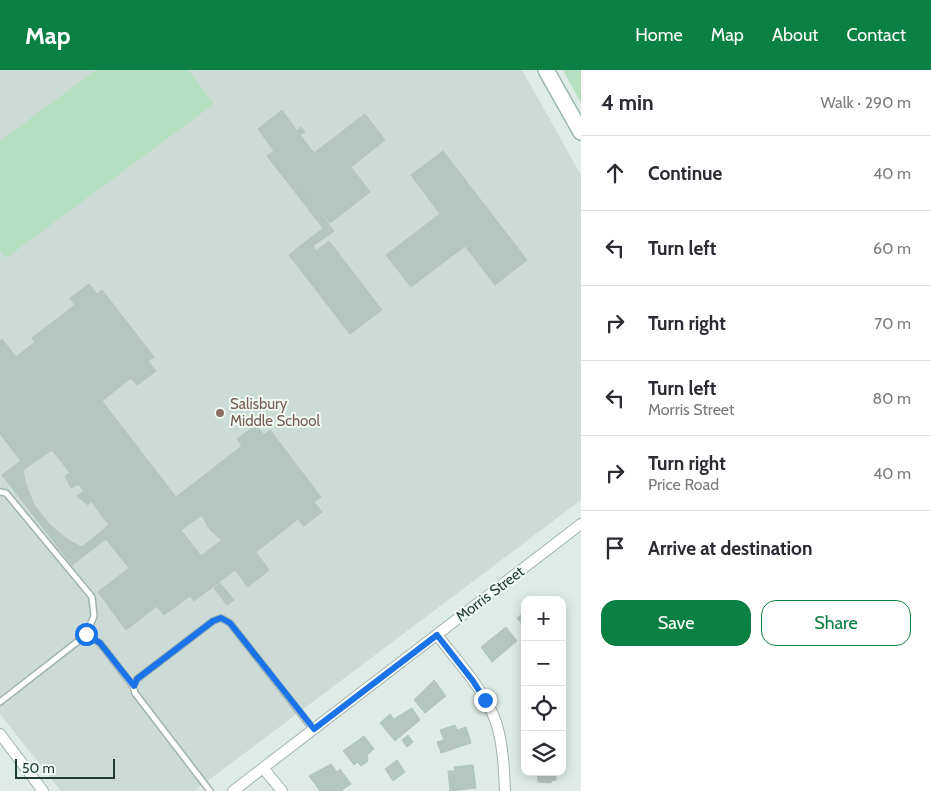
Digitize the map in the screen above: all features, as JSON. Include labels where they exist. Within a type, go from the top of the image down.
[{"type":"street","points":[[546,70],[581,132]]},
{"type":"street","name":"Morris Street","points":[[233,791],[581,524]]},
{"type":"street","points":[[437,635],[473,681],[495,721],[503,759],[505,791]]},
{"type":"street","points":[[1,737],[43,791]]},
{"type":"street","points":[[264,768],[282,791]]},
{"type":"lane","points":[[0,492],[6,493],[92,597],[94,616],[86,634],[0,702]]},
{"type":"lane","points":[[134,686],[137,679],[213,621],[221,618],[230,623],[314,729]]},
{"type":"lane","points":[[86,634],[100,643],[134,686],[135,693],[210,791]]},
{"type":"shaded area","name":"Salisbury Middle School","points":[[0,70],[522,70],[581,175],[581,500],[194,791],[61,791],[0,714]]},
{"type":"green space","points":[[96,70],[188,70],[214,104],[6,258],[0,250],[0,141]]},
{"type":"green space","points":[[563,70],[581,70],[581,103]]},
{"type":"building","points":[[282,110],[297,131],[301,127],[305,132],[300,135],[314,153],[365,114],[385,140],[351,167],[370,192],[330,223],[300,187],[334,231],[313,246],[316,251],[329,241],[382,310],[350,334],[289,255],[323,228],[267,156],[274,151],[258,129]]},
{"type":"building","points":[[443,151],[527,260],[495,285],[465,246],[411,287],[386,255],[440,214],[411,175]]},
{"type":"building","points":[[89,284],[97,294],[102,290],[154,357],[148,361],[156,371],[137,385],[131,378],[102,401],[176,497],[242,446],[237,439],[256,425],[264,435],[270,430],[321,497],[314,502],[322,512],[304,526],[298,519],[256,552],[269,570],[248,587],[235,570],[194,601],[190,596],[164,615],[157,606],[126,630],[98,592],[129,568],[106,539],[72,565],[2,475],[21,461],[0,434],[0,341],[2,339],[16,357],[35,342],[32,338],[75,305],[70,298]],"holes":[[[52,450],[70,473],[65,476],[71,488],[78,484],[84,491],[77,496],[88,505],[91,501],[109,525],[82,547],[68,540],[49,524],[34,505],[25,482],[23,470]],[[202,515],[210,530],[222,540],[201,556],[181,530]]]},
{"type":"building","points":[[220,583],[234,600],[227,605],[214,588]]},
{"type":"building","points":[[521,615],[521,623],[517,618]]},
{"type":"building","points":[[506,627],[517,641],[492,662],[481,647]]},
{"type":"building","points":[[434,680],[446,696],[425,713],[414,700]]},
{"type":"building","points":[[412,708],[420,720],[395,741],[380,723],[390,714],[394,719]]},
{"type":"building","points":[[455,725],[457,730],[466,727],[471,743],[441,753],[437,742],[444,740],[440,730]]},
{"type":"building","points":[[408,735],[413,742],[407,747],[402,740]]},
{"type":"building","points":[[364,736],[374,749],[367,755],[368,761],[361,766],[357,762],[354,765],[343,751]]},
{"type":"building","points":[[397,760],[405,772],[393,781],[385,769]]},
{"type":"building","points":[[331,764],[337,772],[340,769],[351,784],[341,791],[320,791],[309,776]]},
{"type":"building","points":[[473,765],[476,788],[450,791],[448,771],[455,771],[454,767]]},
{"type":"building","points":[[537,776],[556,776],[556,780],[551,781],[551,783],[538,782]]},
{"type":"place","name":"Salisbury Middle School","points":[[220,413]]},
{"type":"route","points":[[86,634],[100,643],[134,686],[137,679],[213,621],[221,618],[230,623],[314,729],[437,635],[473,681],[485,700]]}]
